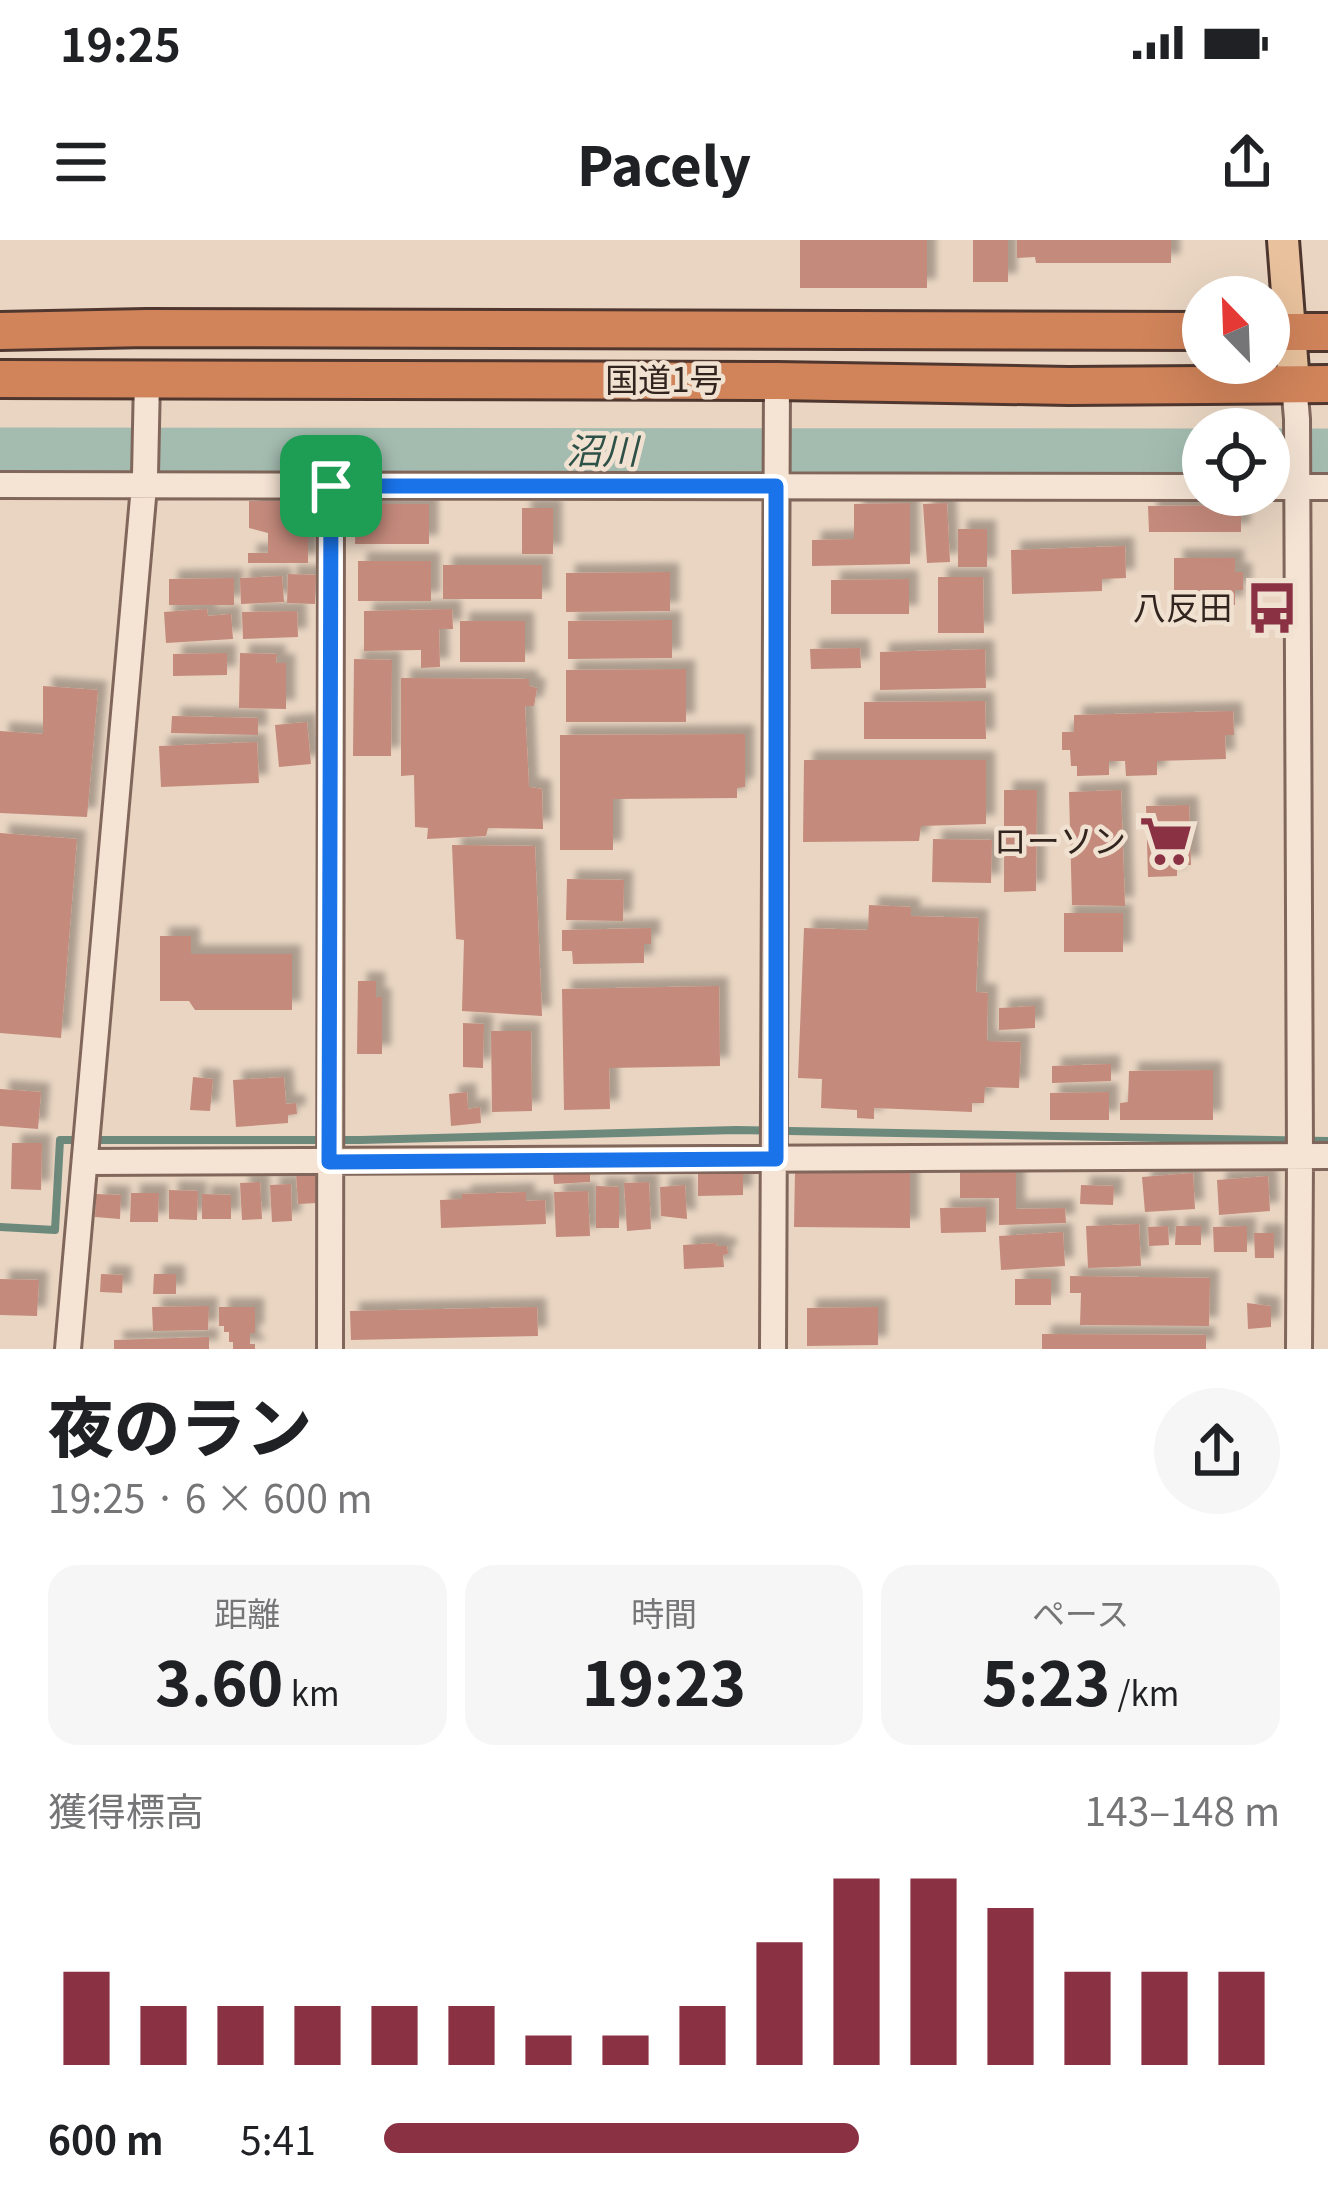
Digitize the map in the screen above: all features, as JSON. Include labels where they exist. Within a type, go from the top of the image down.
[{"type":"highway","name":"国道1号","points":[[0,331],[1182,332]]},
{"type":"highway","points":[[1290,332],[1328,332]]},
{"type":"highway","name":"国道1号","points":[[0,380],[777,381],[1306,396]]},
{"type":"main road","points":[[1281,276],[1282,240]]},
{"type":"main road","points":[[1290,357],[1306,396]]},
{"type":"street","points":[[68,1349],[145,481],[147,379]]},
{"type":"street","points":[[773,1349],[777,381]]},
{"type":"street","points":[[1298,1349],[1298,482],[1306,396]]},
{"type":"street","points":[[0,485],[776,480],[1182,487]]},
{"type":"street","points":[[1290,483],[1328,487]]},
{"type":"street","points":[[331,486],[331,1349]]},
{"type":"street","points":[[85,1162],[1328,1156]]},
{"type":"building","points":[[800,240],[927,240],[927,288],[800,288]]},
{"type":"building","points":[[973,240],[1008,240],[1008,282],[973,282]]},
{"type":"building","points":[[1017,240],[1171,240],[1171,263],[1036,263],[1035,257],[1017,258]]},
{"type":"building","points":[[249,501],[308,501],[308,563],[248,563],[248,553],[268,553],[268,533],[249,528]]},
{"type":"building","points":[[910,503],[910,564],[812,566],[812,540],[854,539],[854,504]]},
{"type":"building","points":[[947,503],[950,562],[927,563],[923,504]]},
{"type":"building","points":[[356,504],[429,504],[429,544],[355,544]]},
{"type":"building","points":[[1148,506],[1182,506],[1182,516],[1241,516],[1241,532],[1149,532]]},
{"type":"building","points":[[522,508],[553,508],[553,554],[522,554]]},
{"type":"building","points":[[958,529],[987,529],[987,567],[958,567]]},
{"type":"building","points":[[1125,546],[1126,578],[1102,579],[1102,591],[1012,594],[1011,550]]},
{"type":"building","points":[[1174,558],[1235,558],[1235,572],[1243,572],[1243,590],[1235,590],[1235,605],[1174,605]]},
{"type":"building","points":[[358,561],[431,561],[431,601],[358,601]]},
{"type":"building","points":[[443,565],[542,565],[542,599],[443,599]]},
{"type":"building","points":[[670,572],[670,611],[566,612],[566,573]]},
{"type":"building","points":[[288,574],[316,575],[315,604],[287,603]]},
{"type":"building","points":[[282,576],[284,602],[241,604],[240,578]]},
{"type":"building","points":[[938,577],[983,577],[984,633],[938,633]]},
{"type":"building","points":[[234,578],[234,605],[169,605],[169,579]]},
{"type":"building","points":[[909,579],[909,614],[831,614],[831,580]]},
{"type":"building","points":[[207,609],[208,616],[231,614],[233,639],[166,643],[164,612]]},
{"type":"building","points":[[452,609],[453,629],[439,629],[440,667],[421,668],[421,650],[364,651],[364,611]]},
{"type":"building","points":[[297,611],[298,637],[243,639],[242,612]]},
{"type":"building","points":[[672,620],[672,658],[568,659],[568,621]]},
{"type":"building","points":[[460,621],[525,621],[525,662],[460,662]]},
{"type":"building","points":[[860,648],[861,668],[811,669],[810,649]]},
{"type":"building","points":[[985,649],[986,688],[880,690],[880,652]]},
{"type":"building","points":[[227,653],[227,675],[173,676],[173,654]]},
{"type":"building","points":[[240,653],[277,654],[276,663],[286,663],[286,709],[239,708]]},
{"type":"building","points":[[354,659],[392,660],[391,756],[353,756]]},
{"type":"building","points":[[686,669],[686,722],[566,722],[566,670]]},
{"type":"building","points":[[401,678],[529,679],[529,686],[537,688],[534,706],[525,706],[529,787],[542,789],[543,829],[488,828],[486,836],[427,839],[428,828],[415,827],[414,775],[401,776]]},
{"type":"building","points":[[43,686],[98,690],[87,817],[0,813],[0,731],[43,734]]},
{"type":"building","points":[[985,701],[986,739],[864,739],[864,702]]},
{"type":"building","points":[[1233,711],[1234,735],[1225,735],[1226,759],[1157,761],[1157,775],[1126,776],[1125,761],[1109,761],[1109,775],[1077,776],[1070,750],[1062,750],[1062,732],[1074,732],[1074,715]]},
{"type":"building","points":[[172,716],[258,718],[258,735],[171,733]]},
{"type":"building","points":[[307,722],[311,764],[279,767],[275,725]]},
{"type":"building","points":[[745,734],[745,787],[737,788],[737,798],[613,799],[613,850],[560,850],[560,735]]},
{"type":"building","points":[[257,742],[259,783],[161,787],[159,746]]},
{"type":"building","points":[[804,760],[986,760],[986,824],[921,826],[919,841],[803,842]]},
{"type":"building","points":[[1004,790],[1037,790],[1036,891],[1004,892]]},
{"type":"building","points":[[1121,790],[1125,906],[1072,905],[1069,792]]},
{"type":"building","points":[[1189,805],[1191,865],[1177,865],[1177,876],[1148,877],[1146,806]]},
{"type":"building","points":[[0,833],[77,839],[61,1038],[0,1033]]},
{"type":"building","points":[[933,839],[992,840],[991,883],[932,882]]},
{"type":"building","points":[[452,845],[535,846],[542,1016],[462,1011],[464,940],[456,939]]},
{"type":"building","points":[[567,879],[624,880],[623,921],[566,920]]},
{"type":"building","points":[[869,905],[911,907],[911,916],[979,918],[976,992],[988,993],[987,1041],[1021,1042],[1019,1088],[985,1087],[984,1103],[972,1103],[972,1112],[874,1108],[874,1119],[857,1118],[857,1110],[821,1108],[822,1079],[798,1078],[804,928],[868,930]]},
{"type":"building","points":[[1064,913],[1123,913],[1123,952],[1064,952]]},
{"type":"building","points":[[651,928],[651,944],[644,944],[644,963],[573,964],[572,951],[562,951],[562,930]]},
{"type":"building","points":[[160,936],[191,936],[191,954],[292,954],[292,1010],[195,1010],[189,1001],[160,1001]]},
{"type":"building","points":[[358,981],[376,981],[376,997],[382,997],[382,1054],[357,1054]]},
{"type":"building","points":[[719,986],[720,1066],[609,1068],[610,1109],[564,1110],[562,989]]},
{"type":"building","points":[[1035,1006],[1035,1028],[999,1030],[999,1008]]},
{"type":"building","points":[[463,1023],[484,1024],[483,1068],[463,1067]]},
{"type":"building","points":[[491,1031],[531,1031],[532,1111],[492,1112]]},
{"type":"building","points":[[1111,1064],[1111,1081],[1052,1083],[1052,1066]]},
{"type":"building","points":[[1213,1070],[1213,1120],[1120,1120],[1120,1103],[1128,1102],[1129,1071]]},
{"type":"building","points":[[193,1077],[213,1079],[210,1111],[190,1110]]},
{"type":"building","points":[[284,1077],[286,1104],[296,1103],[297,1114],[288,1115],[288,1123],[236,1127],[233,1080]]},
{"type":"building","points":[[0,1089],[41,1092],[38,1129],[0,1126]]},
{"type":"building","points":[[467,1092],[468,1109],[480,1107],[481,1123],[451,1126],[449,1094]]},
{"type":"building","points":[[1109,1092],[1109,1120],[1050,1120],[1050,1093]]},
{"type":"building","points":[[12,1143],[42,1143],[41,1190],[11,1189]]},
{"type":"building","points":[[1016,1164],[1016,1209],[1065,1208],[1066,1223],[999,1225],[999,1198],[960,1198],[960,1165]]},
{"type":"building","points":[[590,1170],[590,1182],[554,1184],[553,1172]]},
{"type":"building","points":[[316,1171],[317,1203],[298,1204],[296,1172]]},
{"type":"building","points":[[698,1171],[743,1171],[743,1195],[698,1196]]},
{"type":"building","points":[[795,1171],[910,1173],[910,1228],[794,1227]]},
{"type":"building","points":[[1193,1173],[1195,1209],[1145,1212],[1142,1177]]},
{"type":"building","points":[[1268,1176],[1270,1211],[1219,1215],[1217,1180]]},
{"type":"building","points":[[260,1182],[262,1219],[242,1220],[240,1183]]},
{"type":"building","points":[[649,1182],[651,1229],[627,1231],[624,1183]]},
{"type":"building","points":[[291,1184],[292,1221],[272,1222],[270,1185]]},
{"type":"building","points":[[685,1185],[687,1219],[661,1216],[660,1187]]},
{"type":"building","points":[[1081,1185],[1114,1186],[1113,1205],[1080,1204]]},
{"type":"building","points":[[596,1186],[619,1187],[619,1228],[596,1228]]},
{"type":"building","points":[[169,1190],[198,1191],[197,1220],[169,1219]]},
{"type":"building","points":[[588,1191],[590,1236],[556,1237],[554,1192]]},
{"type":"building","points":[[526,1192],[526,1201],[545,1200],[546,1224],[441,1228],[440,1200],[462,1199],[462,1194]]},
{"type":"building","points":[[131,1193],[159,1193],[158,1222],[130,1222]]},
{"type":"building","points":[[96,1194],[121,1195],[120,1219],[95,1217]]},
{"type":"building","points":[[202,1194],[231,1195],[231,1219],[202,1219]]},
{"type":"building","points":[[986,1207],[986,1232],[941,1233],[940,1208]]},
{"type":"building","points":[[1139,1224],[1141,1266],[1088,1268],[1086,1226]]},
{"type":"building","points":[[1168,1226],[1169,1245],[1149,1246],[1148,1227]]},
{"type":"building","points":[[1176,1226],[1201,1226],[1201,1245],[1175,1245]]},
{"type":"building","points":[[1247,1226],[1247,1252],[1214,1252],[1213,1227]]},
{"type":"building","points":[[1063,1232],[1065,1266],[1001,1270],[999,1236]]},
{"type":"building","points":[[1254,1233],[1274,1233],[1274,1258],[1255,1258]]},
{"type":"building","points":[[683,1245],[727,1246],[724,1267],[684,1269]]},
{"type":"building","points":[[101,1274],[123,1275],[122,1293],[100,1292]]},
{"type":"building","points":[[154,1274],[176,1274],[176,1294],[153,1294]]},
{"type":"building","points":[[1070,1276],[1210,1278],[1209,1326],[1080,1325],[1081,1293],[1070,1293]]},
{"type":"building","points":[[0,1279],[39,1280],[37,1316],[0,1315]]},
{"type":"building","points":[[1015,1279],[1051,1279],[1051,1305],[1015,1305]]},
{"type":"building","points":[[1247,1303],[1271,1306],[1271,1327],[1248,1329]]},
{"type":"building","points":[[209,1306],[208,1330],[153,1331],[152,1307]]},
{"type":"building","points":[[219,1307],[255,1307],[250,1344],[255,1349],[233,1349],[229,1332],[219,1326]]},
{"type":"building","points":[[537,1307],[538,1336],[351,1340],[350,1311]]},
{"type":"building","points":[[878,1307],[878,1345],[807,1346],[807,1308]]},
{"type":"building","points":[[1042,1334],[1206,1335],[1206,1349],[1042,1349]]},
{"type":"building","points":[[209,1337],[209,1349],[114,1349],[114,1340]]},
{"type":"waterway","name":"沼川","points":[[0,450],[1182,451]]},
{"type":"waterway","name":"沼川","points":[[1290,451],[1328,451]]},
{"type":"waterway","points":[[0,1227],[55,1230],[60,1140],[361,1140],[736,1130],[1328,1141]]},
{"type":"place","name":"八反田","points":[[1272,608]]},
{"type":"place","name":"ローソン","points":[[1166,841]]},
{"type":"route","points":[[331,486],[776,486],[776,1159],[329,1162],[331,486]]}]
